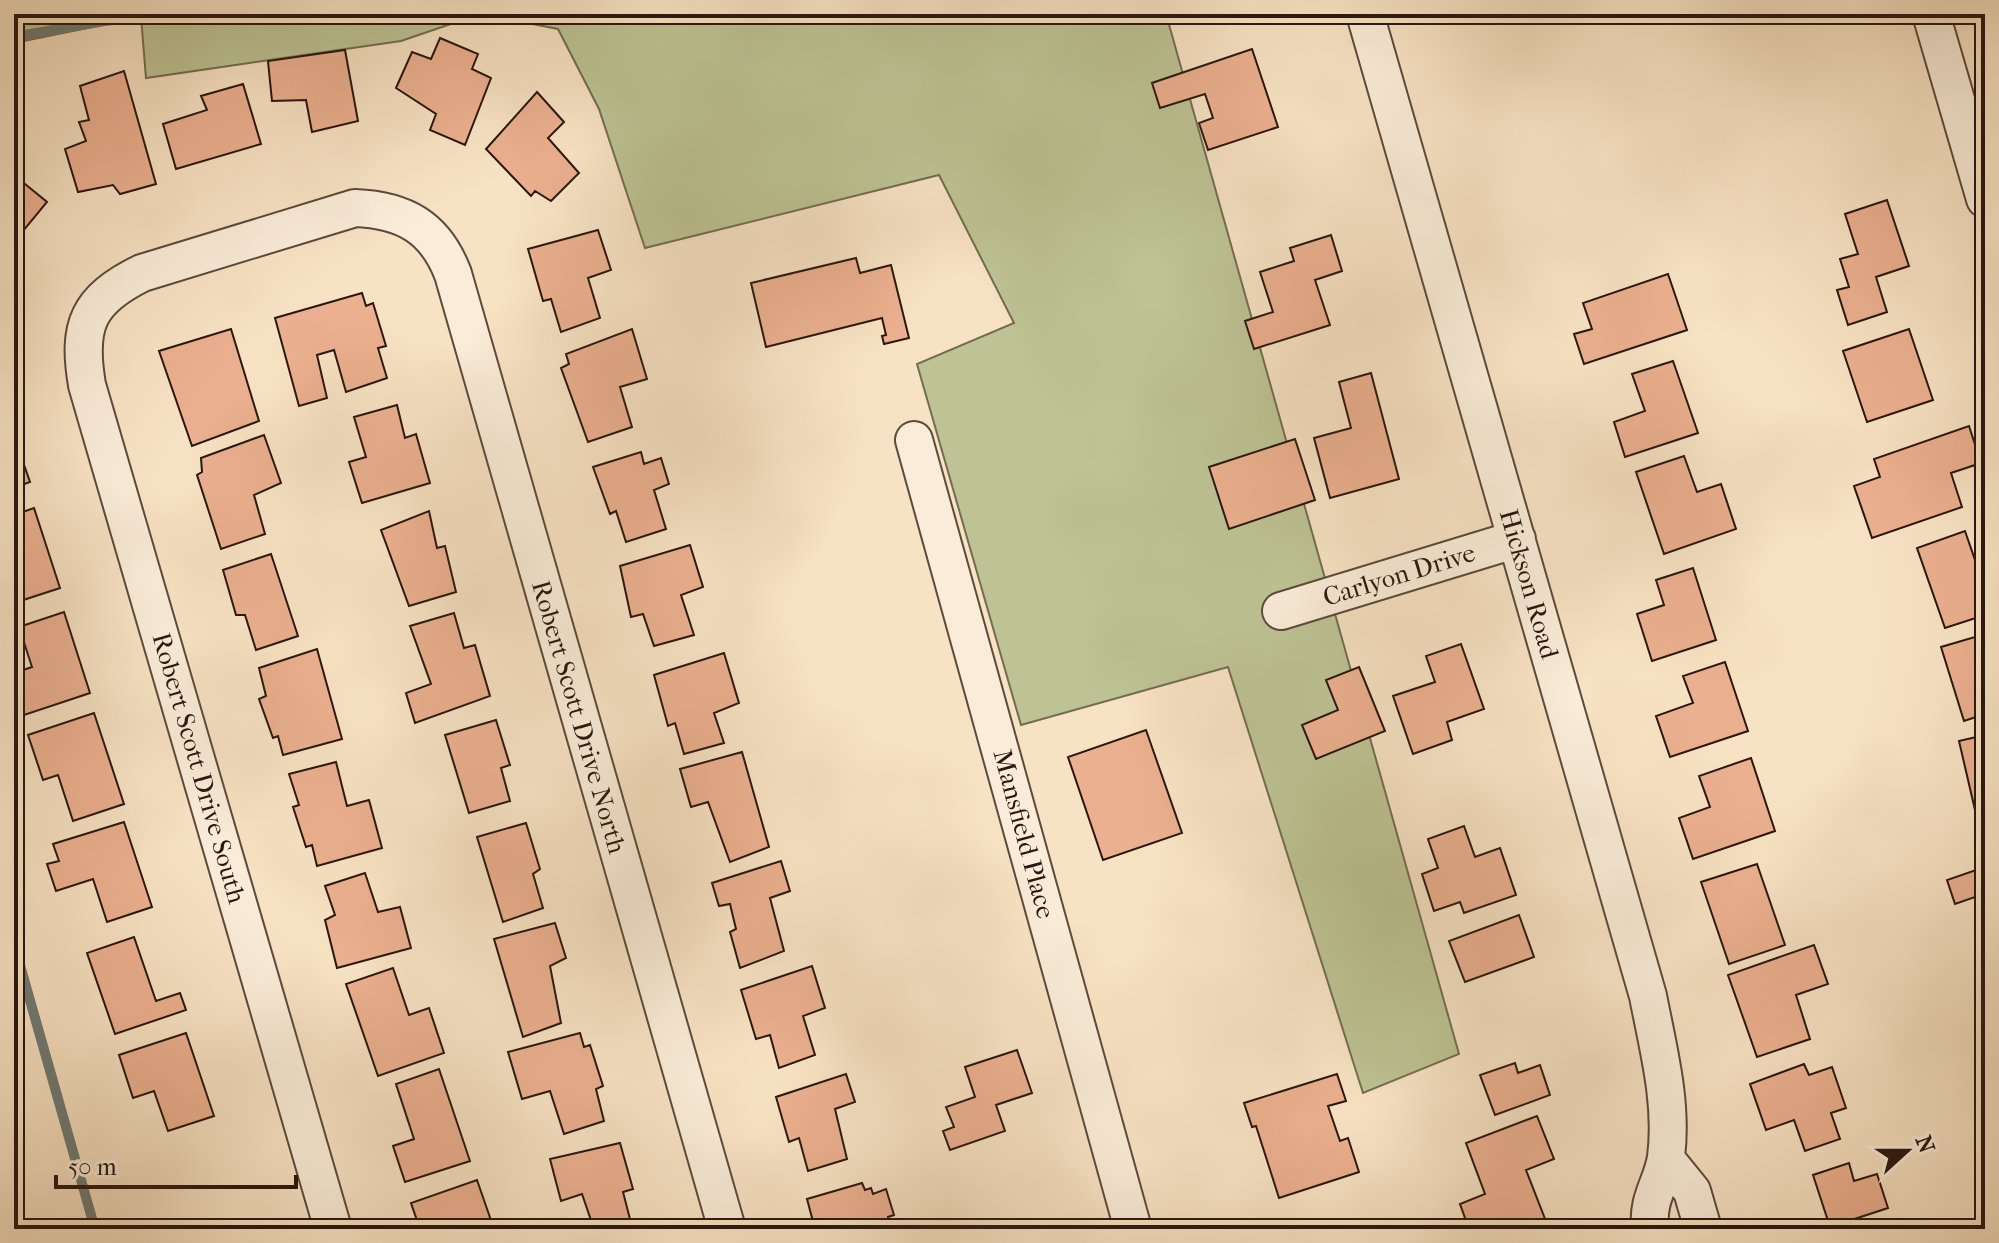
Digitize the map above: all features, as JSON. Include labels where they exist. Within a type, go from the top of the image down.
[{"type":"street","name":"Hickson Road","points":[[1365,14],[1648,996],[1664,1074],[1666,1159],[1649,1209],[1650,1229]]},
{"type":"street","points":[[1931,14],[1985,199]]},
{"type":"street","name":"Robert Scott Drive North","points":[[96,308],[118,285],[142,273],[355,208],[374,209],[410,218],[445,252],[727,1229]]},
{"type":"street","name":"Robert Scott Drive South","points":[[96,308],[86,325],[82,352],[87,385],[333,1229]]},
{"type":"street","name":"Mansfield Place","points":[[914,440],[1133,1229]]},
{"type":"street","name":"Carlyon Drive","points":[[1281,611],[1517,539]]},
{"type":"street","points":[[1666,1159],[1692,1191],[1703,1229]]},
{"type":"green space","points":[[14,14],[480,14],[401,41],[146,78],[141,17],[14,43]]},
{"type":"green space","points":[[482,14],[1166,14],[1459,1054],[1363,1093],[1228,667],[1021,725],[917,364],[1014,323],[939,175],[645,248],[599,109],[558,29]]},
{"type":"building","points":[[440,38],[478,54],[472,69],[491,78],[465,145],[430,130],[436,114],[396,88],[412,52],[431,59]]},
{"type":"building","points":[[1252,49],[1278,127],[1208,150],[1199,123],[1213,118],[1205,94],[1160,108],[1152,83]]},
{"type":"building","points":[[345,50],[358,121],[312,132],[306,100],[272,101],[268,61]]},
{"type":"building","points":[[124,71],[156,184],[120,194],[113,185],[78,192],[65,149],[86,141],[79,122],[89,120],[80,86]]},
{"type":"building","points":[[243,84],[261,144],[176,169],[163,124],[207,110],[201,96]]},
{"type":"building","points":[[537,92],[564,122],[548,138],[579,173],[551,201],[535,191],[531,196],[486,149]]},
{"type":"building","points":[[14,175],[47,202],[14,242]]},
{"type":"building","points":[[1887,200],[1909,266],[1876,277],[1887,312],[1848,325],[1837,290],[1849,287],[1840,259],[1858,254],[1845,214]]},
{"type":"building","points":[[598,230],[611,270],[588,278],[600,318],[561,332],[551,299],[543,301],[528,249]]},
{"type":"building","points":[[1331,235],[1342,271],[1315,280],[1330,325],[1254,349],[1245,321],[1273,312],[1260,272],[1294,261],[1290,248]]},
{"type":"building","points":[[856,258],[860,273],[891,265],[909,338],[884,344],[882,336],[886,335],[882,318],[766,347],[751,283]]},
{"type":"building","points":[[1668,274],[1687,330],[1584,364],[1574,334],[1592,329],[1583,303]]},
{"type":"building","points":[[362,293],[366,306],[373,303],[386,346],[378,348],[387,378],[346,392],[334,350],[317,355],[327,398],[299,406],[275,318]]},
{"type":"building","points":[[231,329],[259,421],[192,446],[159,351]]},
{"type":"building","points":[[632,329],[647,379],[620,387],[632,427],[588,442],[561,368],[569,364],[566,354]]},
{"type":"building","points":[[1909,329],[1933,400],[1867,422],[1843,351]]},
{"type":"building","points":[[1673,361],[1698,433],[1625,457],[1614,422],[1645,411],[1632,374]]},
{"type":"building","points":[[1371,373],[1399,479],[1330,498],[1314,438],[1351,428],[1339,382]]},
{"type":"building","points":[[397,405],[405,438],[416,434],[430,483],[362,503],[349,462],[366,457],[354,417]]},
{"type":"building","points":[[1969,426],[1981,463],[1951,473],[1962,507],[1872,538],[1854,486],[1880,477],[1874,459]]},
{"type":"building","points":[[264,435],[281,483],[254,495],[265,534],[221,549],[197,475],[202,472],[201,458]]},
{"type":"building","points":[[14,436],[30,482],[14,488]]},
{"type":"building","points":[[1295,439],[1315,500],[1229,529],[1209,467]]},
{"type":"building","points":[[641,452],[644,464],[661,458],[669,484],[654,490],[666,529],[626,542],[616,511],[610,514],[593,467]]},
{"type":"building","points":[[1684,456],[1697,492],[1721,484],[1736,529],[1664,554],[1636,472]]},
{"type":"building","points":[[34,508],[60,588],[14,603],[14,515]]},
{"type":"building","points":[[429,511],[437,548],[445,546],[456,592],[409,606],[381,530]]},
{"type":"building","points":[[1965,531],[1985,589],[1985,615],[1945,628],[1917,548]]},
{"type":"building","points":[[690,545],[703,587],[681,595],[694,635],[654,646],[643,614],[631,617],[620,566]]},
{"type":"building","points":[[271,554],[298,636],[256,650],[245,615],[236,615],[223,570]]},
{"type":"building","points":[[1693,568],[1716,640],[1652,661],[1637,614],[1664,605],[1656,580]]},
{"type":"building","points":[[64,612],[90,693],[24,715],[14,685],[14,673],[32,667],[19,627]]},
{"type":"building","points":[[454,613],[464,648],[475,645],[490,696],[415,723],[406,693],[431,684],[410,626]]},
{"type":"building","points":[[1985,634],[1985,714],[1964,721],[1941,647]]},
{"type":"building","points":[[1461,644],[1484,709],[1447,722],[1452,740],[1413,754],[1393,696],[1435,682],[1426,656]]},
{"type":"building","points":[[317,649],[342,739],[283,755],[278,736],[273,738],[259,699],[266,696],[259,668]]},
{"type":"building","points":[[724,653],[739,703],[714,713],[724,743],[684,754],[675,723],[668,726],[654,675]]},
{"type":"building","points":[[1725,662],[1748,731],[1670,757],[1656,716],[1693,703],[1683,676]]},
{"type":"building","points":[[1359,667],[1385,731],[1316,759],[1302,725],[1338,710],[1326,680]]},
{"type":"building","points":[[94,713],[124,804],[73,821],[58,775],[43,780],[28,735]]},
{"type":"building","points":[[496,720],[510,765],[501,768],[510,801],[469,813],[445,735]]},
{"type":"building","points":[[1146,730],[1182,833],[1103,860],[1068,757]]},
{"type":"building","points":[[1985,735],[1985,808],[1975,810],[1959,741]]},
{"type":"building","points":[[742,752],[769,847],[730,862],[708,802],[691,807],[680,769]]},
{"type":"building","points":[[1751,758],[1775,831],[1693,859],[1679,818],[1710,807],[1699,776]]},
{"type":"building","points":[[336,762],[347,806],[369,800],[382,848],[317,866],[312,845],[306,847],[293,807],[299,805],[289,774]]},
{"type":"building","points":[[124,822],[152,907],[107,922],[93,879],[56,891],[47,864],[59,861],[53,844]]},
{"type":"building","points":[[526,823],[540,869],[533,874],[543,908],[503,922],[477,837]]},
{"type":"building","points":[[1464,826],[1475,857],[1500,848],[1516,895],[1464,913],[1460,902],[1434,911],[1422,874],[1438,868],[1428,839]]},
{"type":"building","points":[[781,861],[790,891],[770,898],[784,951],[740,968],[730,932],[736,929],[730,904],[719,906],[712,883]]},
{"type":"building","points":[[1757,864],[1785,945],[1729,964],[1701,882]]},
{"type":"building","points":[[1976,870],[1984,894],[1955,904],[1947,880]]},
{"type":"building","points":[[365,873],[378,912],[400,907],[411,948],[337,968],[325,920],[335,915],[325,886]]},
{"type":"building","points":[[1519,915],[1534,957],[1465,982],[1449,941]]},
{"type":"building","points":[[555,923],[566,958],[550,966],[561,1023],[523,1037],[494,939]]},
{"type":"building","points":[[134,937],[156,1001],[180,993],[186,1010],[115,1034],[87,953]]},
{"type":"building","points":[[1814,945],[1828,984],[1796,995],[1810,1039],[1757,1057],[1728,975]]},
{"type":"building","points":[[812,966],[825,1008],[803,1016],[815,1055],[779,1068],[770,1035],[756,1039],[741,990]]},
{"type":"building","points":[[393,968],[409,1015],[429,1008],[444,1053],[378,1076],[346,984]]},
{"type":"building","points":[[186,1033],[214,1116],[168,1131],[154,1091],[133,1098],[119,1055]]},
{"type":"building","points":[[580,1033],[584,1047],[590,1045],[603,1086],[596,1089],[604,1121],[564,1134],[550,1091],[522,1099],[508,1052]]},
{"type":"building","points":[[1017,1050],[1032,1093],[996,1105],[1005,1131],[950,1150],[943,1131],[954,1127],[946,1107],[975,1097],[965,1067]]},
{"type":"building","points":[[1515,1063],[1518,1073],[1540,1065],[1550,1095],[1495,1115],[1480,1075]]},
{"type":"building","points":[[1804,1064],[1809,1075],[1832,1067],[1846,1108],[1831,1113],[1840,1139],[1805,1151],[1794,1120],[1766,1130],[1750,1084]]},
{"type":"building","points":[[439,1069],[470,1161],[405,1182],[393,1146],[414,1139],[396,1084]]},
{"type":"building","points":[[846,1074],[855,1102],[835,1109],[847,1159],[808,1171],[799,1138],[789,1142],[776,1097]]},
{"type":"building","points":[[1337,1074],[1346,1101],[1328,1106],[1340,1141],[1348,1138],[1359,1172],[1279,1198],[1256,1126],[1252,1127],[1244,1103]]},
{"type":"building","points":[[1537,1116],[1554,1159],[1526,1170],[1547,1224],[1534,1229],[1488,1229],[1486,1224],[1469,1229],[1460,1204],[1485,1194],[1466,1143]]},
{"type":"building","points":[[620,1143],[633,1189],[623,1192],[631,1223],[610,1229],[594,1229],[582,1194],[561,1201],[550,1159]]},
{"type":"building","points":[[1849,1163],[1854,1181],[1877,1174],[1888,1208],[1830,1227],[1813,1175]]},
{"type":"building","points":[[477,1180],[494,1229],[420,1229],[411,1203]]},
{"type":"building","points":[[862,1183],[865,1190],[871,1188],[873,1194],[886,1189],[894,1215],[888,1217],[891,1229],[815,1229],[807,1199]]},
{"type":"waterway","points":[[14,37],[162,14]]},
{"type":"waterway","points":[[14,944],[95,1229]]}]
